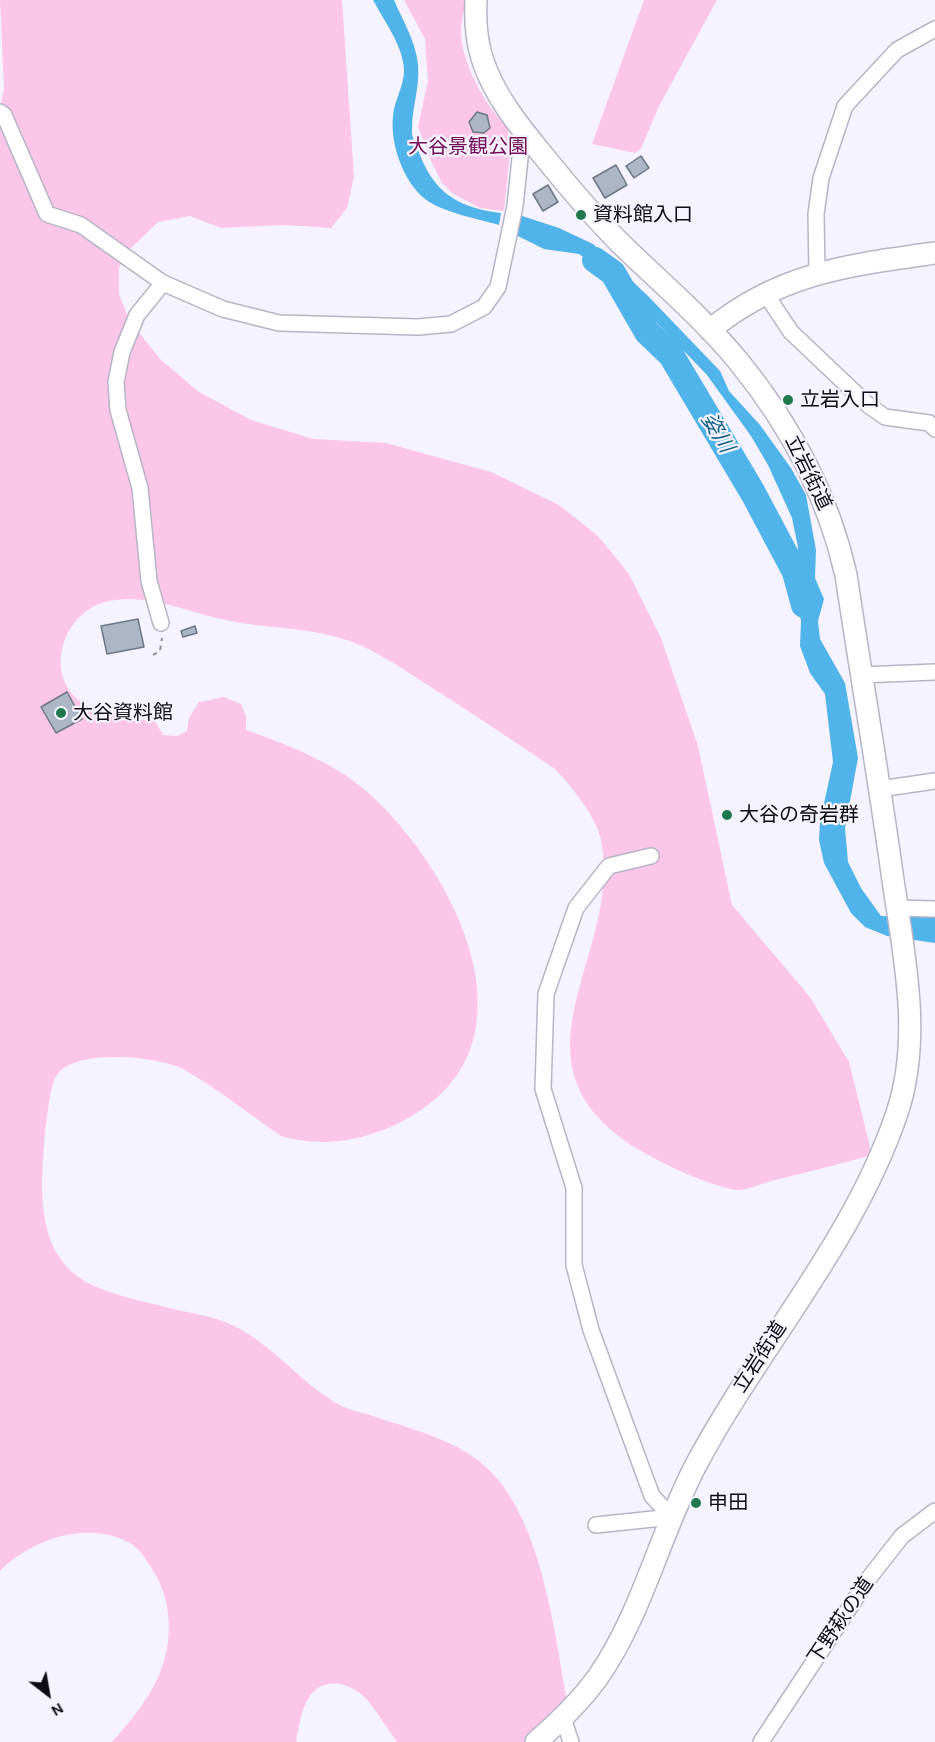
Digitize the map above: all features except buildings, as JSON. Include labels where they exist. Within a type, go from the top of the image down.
[{"type":"street","name":"立岩街道","points":[[476,0],[475,22],[483,61],[492,82],[523,130],[596,218],[710,330],[771,404],[809,466],[837,536],[880,789],[910,1022],[910,1055],[903,1095],[864,1192],[714,1431],[672,1516],[630,1621],[599,1675],[563,1718],[536,1742]]},
{"type":"street","points":[[817,273],[816,214],[821,178],[845,106],[897,50],[935,29]]},
{"type":"street","points":[[0,112],[4,116],[47,214],[81,225],[163,283],[223,309],[279,323],[418,327],[451,324],[470,316],[492,298],[498,287],[515,206],[523,130]]},
{"type":"street","points":[[710,330],[738,307],[765,293],[817,273],[935,253]]},
{"type":"street","points":[[161,623],[149,581],[140,488],[118,410],[116,382],[122,352],[137,315],[163,283]]},
{"type":"street","points":[[765,293],[791,332],[868,405],[885,417],[929,423],[935,429]]},
{"type":"street","points":[[861,675],[935,672]]},
{"type":"street","points":[[880,789],[935,781]]},
{"type":"street","points":[[651,856],[609,866],[576,908],[546,994],[543,1089],[574,1188],[574,1264],[591,1330],[652,1497],[672,1516]]},
{"type":"street","points":[[897,908],[935,909]]},
{"type":"street","name":"下野萩の道","points":[[761,1742],[869,1578],[902,1536],[935,1511]]},
{"type":"street","points":[[596,1525],[672,1516]]},
{"type":"street","points":[[563,1718],[571,1742]]},
{"type":"path","points":[[153,655],[160,651],[161,623]]},
{"type":"green space","points":[[0,0],[342,0],[354,177],[347,208],[331,228],[285,225],[221,228],[190,216],[158,222],[126,253],[119,267],[119,294],[129,320],[161,360],[199,392],[251,420],[313,439],[386,443],[491,472],[559,505],[598,536],[629,574],[661,638],[698,746],[732,905],[810,997],[849,1062],[872,1155],[736,1190],[697,1178],[636,1148],[596,1115],[576,1079],[570,1043],[575,1005],[597,924],[603,883],[601,840],[589,812],[555,769],[394,664],[372,651],[337,637],[310,631],[225,620],[166,604],[135,599],[105,602],[90,608],[78,618],[69,631],[63,646],[61,661],[63,676],[69,690],[81,702],[107,714],[155,721],[163,735],[177,736],[187,731],[189,718],[199,702],[224,697],[241,704],[246,716],[246,730],[313,757],[345,775],[373,797],[405,832],[434,873],[458,917],[473,964],[478,1010],[469,1054],[443,1092],[399,1123],[371,1134],[341,1141],[296,1140],[281,1136],[208,1084],[171,1064],[135,1058],[96,1058],[64,1068],[53,1083],[45,1131],[42,1196],[50,1237],[58,1256],[72,1271],[90,1284],[119,1295],[209,1317],[232,1325],[260,1342],[336,1403],[435,1437],[465,1452],[492,1473],[509,1495],[524,1522],[535,1552],[552,1615],[568,1706],[525,1742],[397,1742],[362,1694],[344,1685],[328,1684],[319,1687],[307,1701],[296,1742],[112,1742],[150,1693],[164,1661],[169,1632],[168,1617],[162,1589],[156,1575],[133,1545],[117,1537],[99,1533],[81,1533],[46,1541],[13,1559],[0,1571],[0,107],[4,90]]},
{"type":"green space","name":"大谷景観公園","points":[[404,0],[466,0],[461,33],[466,58],[484,97],[508,128],[509,162],[504,211],[480,208],[452,193],[442,183],[431,161],[418,127],[428,81],[425,39]]},
{"type":"green space","points":[[644,0],[717,0],[658,108],[641,149],[635,153],[592,144]]},
{"type":"water","points":[[373,0],[394,0],[415,48],[418,73],[412,132],[426,168],[441,189],[461,203],[501,213],[499,225],[432,204],[417,191],[404,172],[396,150],[393,127],[394,110],[404,77],[403,62],[388,25]]},
{"type":"water","points":[[519,215],[559,228],[593,244],[649,297],[720,371],[729,391],[760,425],[791,468],[806,495],[816,550],[815,578],[824,599],[818,621],[820,639],[845,683],[858,758],[845,828],[848,862],[861,888],[881,916],[935,917],[935,943],[887,936],[865,927],[851,913],[824,863],[819,840],[820,822],[833,762],[825,694],[810,673],[800,646],[801,621],[794,581],[798,547],[792,518],[768,465],[751,436],[707,375],[611,275],[579,254],[544,249],[518,236]]},
{"type":"waterway","name":"姿川","points":[[595,260],[613,273],[647,332],[671,355],[753,493],[795,572],[804,605]]},
{"type":"place","name":"資料館入口","points":[[581,215]]},
{"type":"place","name":"立岩入口","points":[[788,400]]},
{"type":"place","name":"大谷資料館","points":[[61,713]]},
{"type":"place","name":"大谷の奇岩群","points":[[727,815]]},
{"type":"place","name":"申田","points":[[696,1503]]}]
